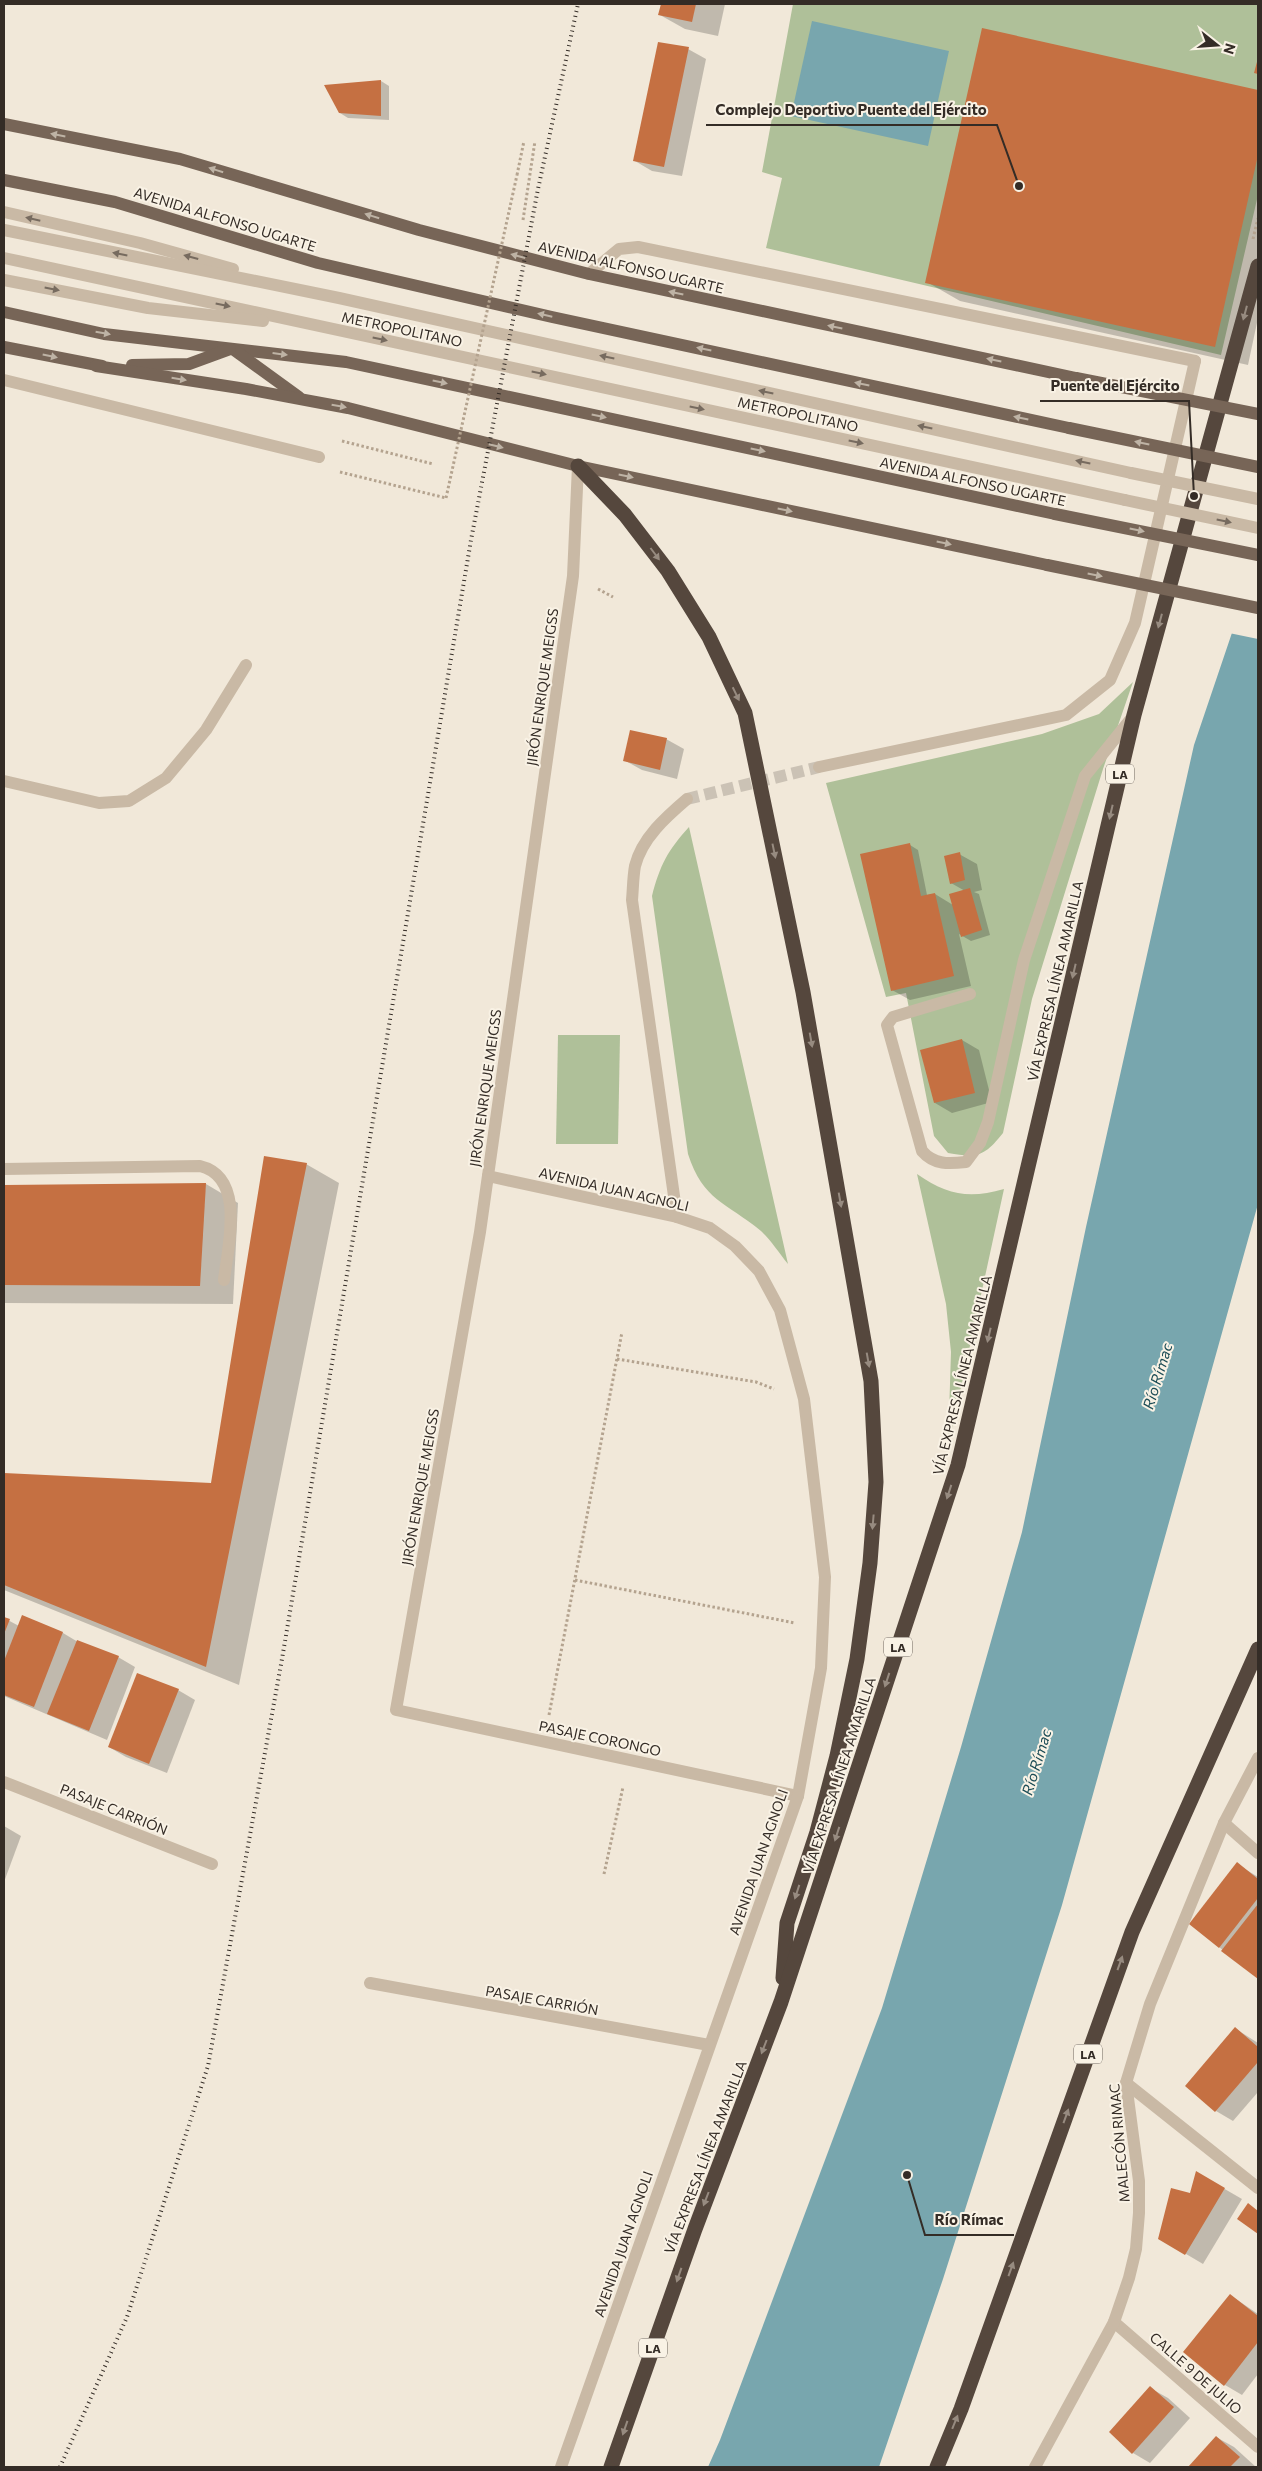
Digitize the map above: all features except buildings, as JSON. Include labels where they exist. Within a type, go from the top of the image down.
[{"type":"highway","name":"VÍA EXPRESA LÍNEA AMARILLA","points":[[611,2467],[695,2229],[781,2002],[958,1465],[1134,715],[1258,266]]},
{"type":"highway","points":[[578,466],[625,515],[668,571],[709,637],[746,713],[803,992],[871,1382],[876,1482],[870,1563],[857,1659],[835,1766],[817,1832],[787,1923],[781,2002]]},
{"type":"highway","name":"LA","points":[[937,2467],[960,2409],[1132,1932],[1258,1649]]},
{"type":"main road","name":"AVENIDA ALFONSO UGARTE","points":[[4,124],[180,159],[419,230],[589,274],[1076,378],[1258,414]]},
{"type":"main road","name":"AVENIDA ALFONSO UGARTE","points":[[4,180],[115,202],[318,263],[552,317],[1258,467]]},
{"type":"main road","name":"AVENIDA ALFONSO UGARTE","points":[[4,312],[104,334],[346,362],[1258,556]]},
{"type":"main road","points":[[4,347],[96,366],[348,408],[578,466],[1258,608]]},
{"type":"main road","points":[[96,366],[189,364],[232,348],[304,400]]},
{"type":"street","name":"METROPOLITANO","points":[[4,212],[140,243],[340,298]]},
{"type":"street","name":"METROPOLITANO","points":[[4,230],[340,298],[1131,473],[1258,499]]},
{"type":"street","points":[[589,274],[620,249],[638,246],[1195,361],[1135,623],[1110,680],[1066,715],[819,767]]},
{"type":"street","name":"METROPOLITANO","points":[[4,258],[1258,528]]},
{"type":"street","name":"METROPOLITANO","points":[[4,280],[148,308],[332,329]]},
{"type":"street","points":[[4,380],[319,457]]},
{"type":"street","name":"JIRÓN ENRIQUE MEIGSS","points":[[396,1710],[488,1176],[574,576],[578,466]]},
{"type":"street","points":[[4,781],[99,802],[129,801],[166,778],[206,730],[246,665]]},
{"type":"street","points":[[970,994],[893,1017],[887,1025],[922,1152],[929,1159],[948,1164],[966,1162],[980,1143],[988,1122],[1024,960],[1085,776],[1134,715]]},
{"type":"street","points":[[676,1217],[632,900],[636,865],[648,839],[672,812],[687,799]]},
{"type":"street","points":[[4,1169],[200,1166],[210,1169],[222,1178],[228,1191],[231,1218],[224,1280]]},
{"type":"street","name":"AVENIDA JUAN AGNOLI","points":[[488,1176],[676,1217],[710,1228],[735,1246],[759,1271],[780,1310],[804,1399],[825,1577],[821,1668],[798,1796],[561,2467]]},
{"type":"street","name":"PASAJE CORONGO","points":[[396,1710],[798,1796]]},
{"type":"street","name":"MALECÓN RIMAC","points":[[1035,2467],[1114,2322],[1136,2249],[1139,2213],[1138,2181],[1126,2083],[1150,2004],[1224,1823],[1258,1758]]},
{"type":"street","name":"PASAJE CARRIÓN","points":[[4,1782],[212,1864]]},
{"type":"street","points":[[1224,1823],[1258,1853]]},
{"type":"street","name":"PASAJE CARRIÓN","points":[[370,1983],[709,2045]]},
{"type":"street","points":[[1126,2083],[1258,2188]]},
{"type":"street","name":"CALLE 9 DE JULIO","points":[[1114,2322],[1258,2448]]},
{"type":"path","points":[[333,470],[446,498],[524,140]]},
{"type":"path","points":[[523,220],[535,141]]},
{"type":"path","points":[[339,440],[433,464]]},
{"type":"path","points":[[544,1741],[622,1332]]},
{"type":"path","points":[[617,1359],[756,1382],[804,1399]]},
{"type":"path","points":[[575,1580],[823,1628]]},
{"type":"path","points":[[604,1874],[629,1759]]},
{"type":"green space","points":[[793,4],[1258,4],[1258,195],[1221,355],[766,248],[782,178],[762,172]]},
{"type":"green space","points":[[1133,682],[1103,769],[1032,999],[1003,1133],[990,1147],[979,1154],[948,1153],[934,1136],[906,993],[886,997],[826,783],[1042,734],[1099,714]]},
{"type":"green space","points":[[689,827],[788,1264],[772,1242],[761,1231],[708,1191],[694,1170],[688,1154],[652,896],[658,875],[666,859],[675,843]]},
{"type":"green space","points":[[558,1035],[620,1035],[618,1144],[556,1144]]},
{"type":"green space","points":[[917,1174],[938,1187],[959,1193],[980,1194],[1004,1189],[948,1447],[951,1352],[946,1304]]},
{"type":"water","points":[[812,21],[949,51],[928,146],[791,116]]},
{"type":"water","points":[[1258,556],[1258,1204],[1062,1905],[943,2279],[879,2467],[708,2467],[720,2440],[882,2008],[961,1747],[1022,1532],[1086,1227],[1194,745]]},
{"type":"pier","points":[[1258,553],[1258,639],[1229,633]]},
{"type":"tunnel","points":[[687,799],[819,767]]},
{"type":"railway","points":[[60,2467],[127,2317],[208,2066],[282,1659],[471,540],[538,189],[578,4]]},
{"type":"place","name":"Complejo Deportivo Puente del Ejército","points":[[1019,186]]},
{"type":"place","name":"Puente del Ejército","points":[[1194,496]]},
{"type":"place","name":"Río Rímac","points":[[907,2175]]}]
